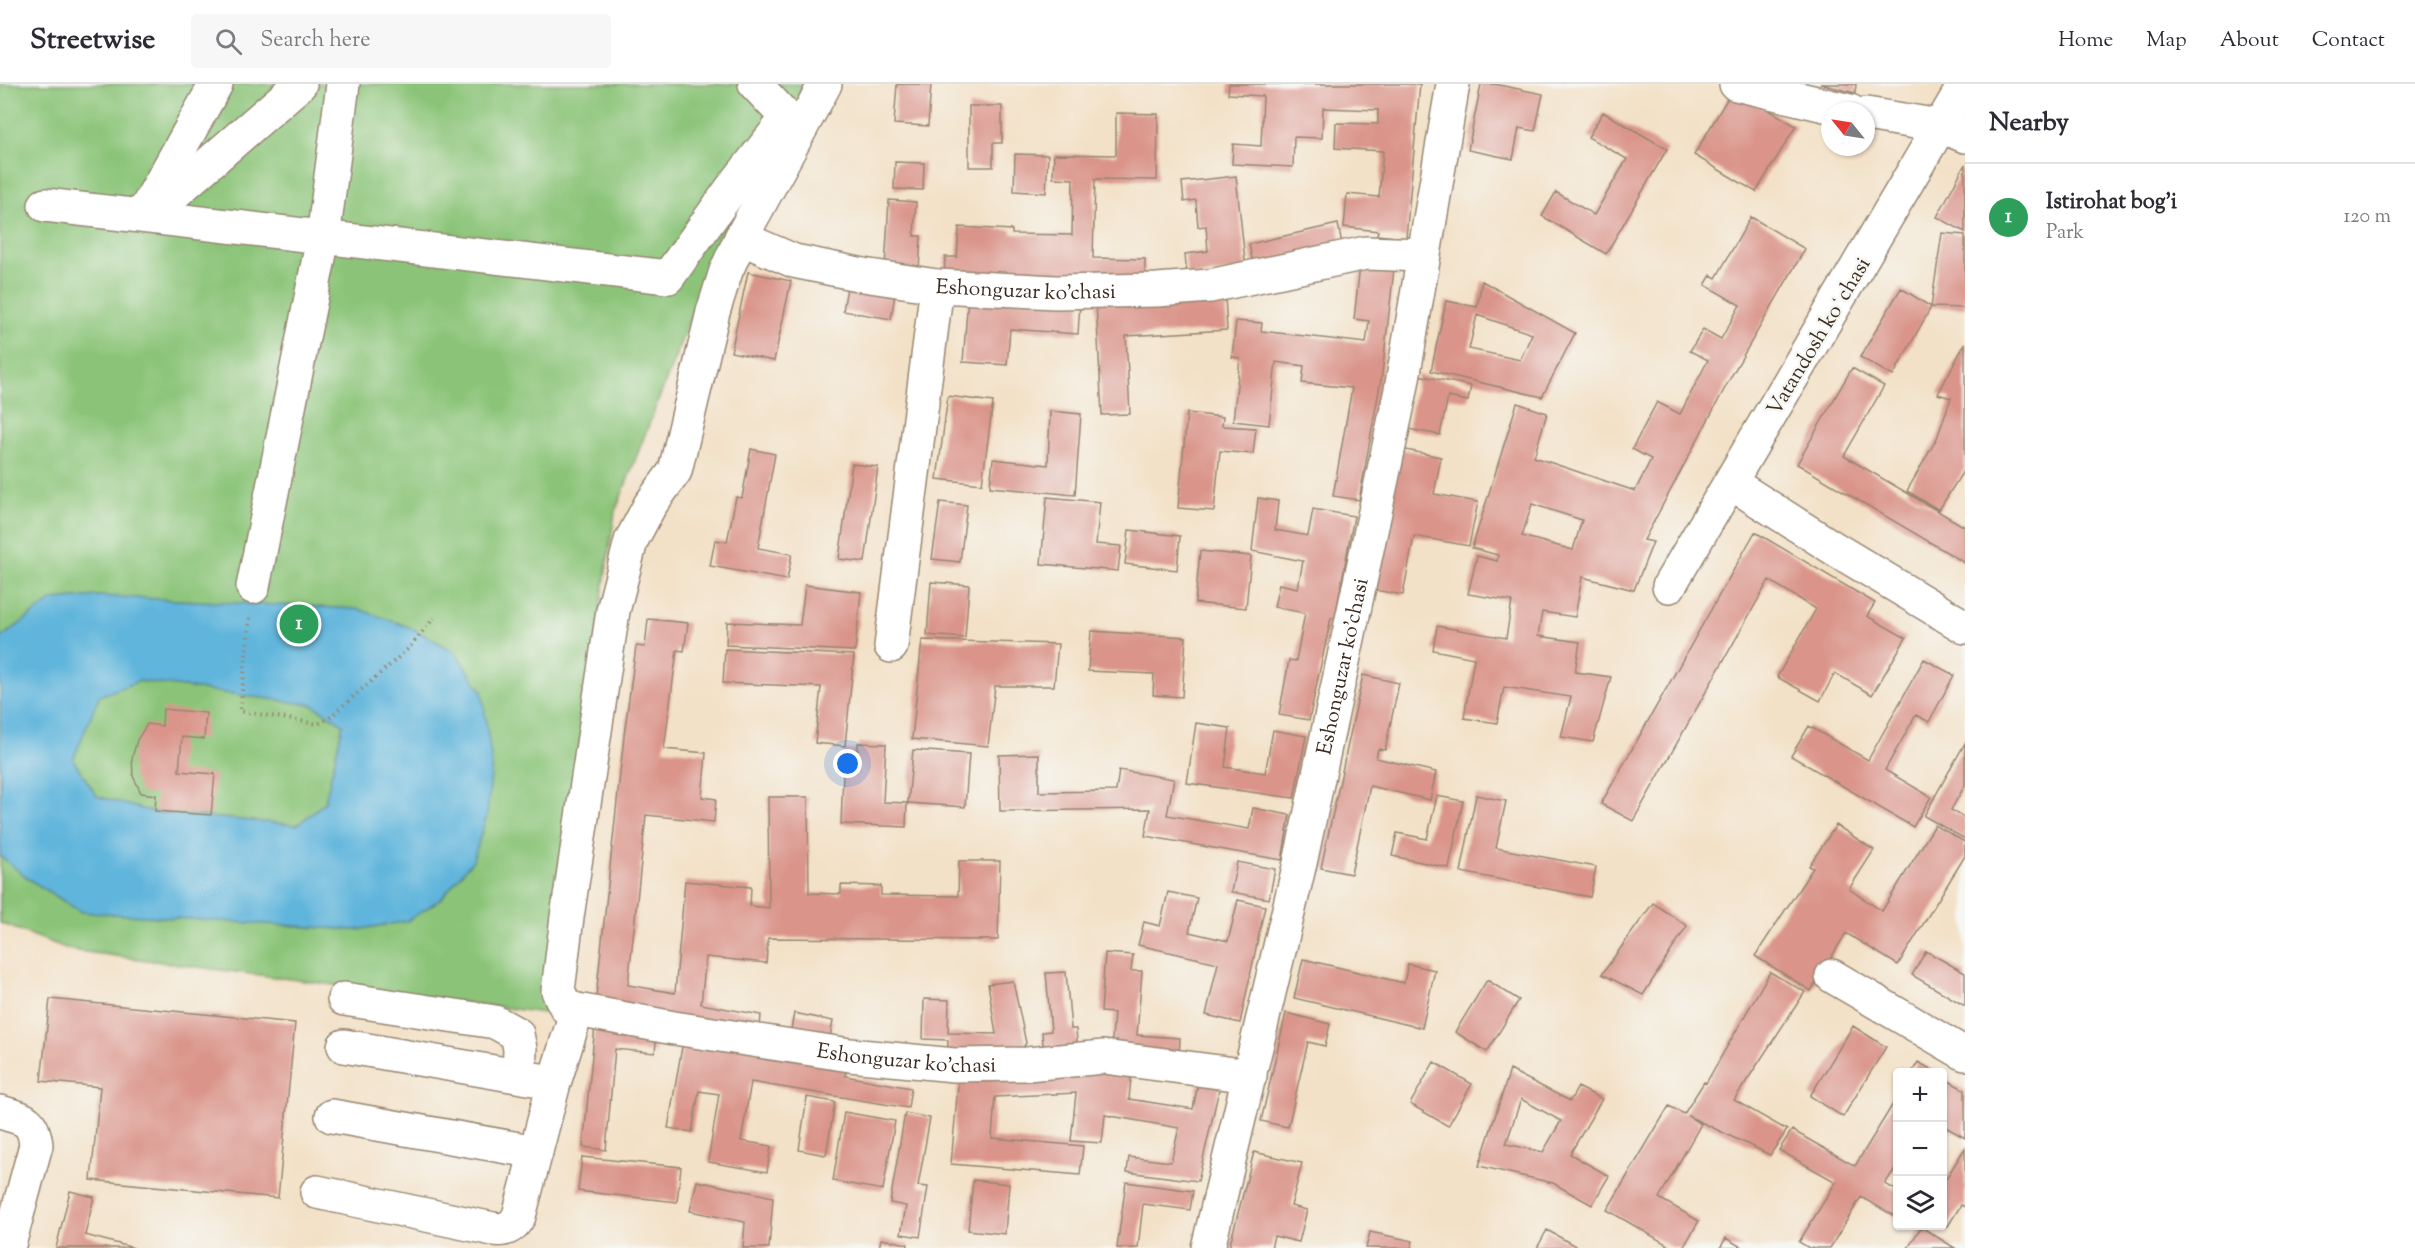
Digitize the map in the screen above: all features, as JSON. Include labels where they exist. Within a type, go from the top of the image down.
[{"type":"street","points":[[149,205],[216,84]]},
{"type":"street","points":[[149,205],[176,192],[300,84]]},
{"type":"street","points":[[252,597],[323,238],[343,84]]},
{"type":"street","points":[[45,205],[149,205],[323,238],[668,277],[732,188],[787,118],[755,84]]},
{"type":"street","points":[[317,1192],[501,1230],[510,1228],[519,1216],[571,1008],[558,991],[567,917],[613,611],[631,541],[650,505],[675,471],[713,312],[726,271],[741,238],[825,84]]},
{"type":"street","name":"Eshonguzar ko'chasi","points":[[1208,1248],[1300,863],[1398,401],[1453,84]]},
{"type":"street","points":[[1736,84],[1821,104]]},
{"type":"street","name":"Vatandosh koʻchasi","points":[[1669,586],[1731,483],[1953,131],[1965,84]]},
{"type":"street","points":[[1875,116],[1953,131]]},
{"type":"street","name":"Eshonguzar ko'chasi","points":[[741,238],[794,261],[863,275],[937,286],[1056,292],[1158,290],[1210,286],[1366,253],[1423,255]]},
{"type":"street","points":[[891,646],[937,286]]},
{"type":"street","points":[[1731,483],[1965,627]]},
{"type":"street","points":[[1832,976],[1965,1054]]},
{"type":"street","points":[[344,999],[495,1022],[517,1034],[520,1050],[519,1077]]},
{"type":"street","name":"Eshonguzar ko'chasi","points":[[571,1008],[674,1028],[815,1050],[920,1062],[954,1065],[1027,1064],[1104,1057],[1250,1076]]},
{"type":"street","points":[[344,1046],[554,1083]]},
{"type":"street","points":[[0,1112],[27,1120],[34,1131],[36,1145],[8,1248]]},
{"type":"street","points":[[332,1116],[536,1152]]},
{"type":"path","points":[[252,597],[240,711],[318,724],[330,718],[408,649],[434,618]]},
{"type":"green space","points":[[0,84],[811,84],[716,251],[615,512],[581,736],[544,1013],[71,950],[0,923]]},
{"type":"water","points":[[98,596],[358,609],[412,628],[455,652],[482,691],[492,764],[487,815],[473,860],[441,899],[407,921],[356,930],[81,912],[30,880],[0,856],[0,638],[53,600]],"holes":[[[139,681],[313,705],[343,724],[325,802],[297,825],[152,812],[97,796],[73,760],[99,696]]]},
{"type":"building","points":[[897,84],[931,84],[928,126],[894,124]]},
{"type":"building","points":[[1229,84],[1420,84],[1406,238],[1377,235],[1378,231],[1344,227],[1347,194],[1379,197],[1383,151],[1335,148],[1336,123],[1378,124],[1378,110],[1323,108],[1322,138],[1294,137],[1293,167],[1232,164],[1233,144],[1261,146],[1263,96],[1228,94]]},
{"type":"building","points":[[1481,84],[1494,84],[1543,94],[1535,131],[1519,128],[1513,159],[1468,150]]},
{"type":"building","points":[[1820,84],[1856,84],[1855,93]]},
{"type":"building","points":[[1733,89],[1796,126],[1756,192],[1694,155]]},
{"type":"building","points":[[969,106],[1002,106],[1002,143],[993,143],[993,167],[969,167]]},
{"type":"building","points":[[1603,112],[1667,149],[1606,254],[1542,216],[1556,192],[1594,215],[1627,159],[1588,137]]},
{"type":"building","points":[[1116,113],[1158,114],[1157,180],[1095,179],[1093,258],[1145,259],[1145,283],[944,277],[945,257],[957,257],[959,227],[1012,230],[1012,234],[1072,235],[1073,179],[1053,178],[1054,154],[1116,155]]},
{"type":"building","points":[[1015,154],[1048,155],[1046,193],[1014,191]]},
{"type":"building","points":[[895,162],[924,163],[923,190],[894,189]]},
{"type":"building","points":[[1965,164],[1965,232],[1937,217]]},
{"type":"building","points":[[1236,176],[1246,270],[1187,276],[1185,254],[1208,251],[1206,226],[1198,227],[1196,200],[1184,202],[1182,182]]},
{"type":"building","points":[[889,200],[916,202],[914,236],[921,236],[919,270],[885,268]]},
{"type":"building","points":[[1751,217],[1805,249],[1733,373],[1644,540],[1653,542],[1634,590],[1582,577],[1575,617],[1542,612],[1538,636],[1580,642],[1575,672],[1611,677],[1593,742],[1561,737],[1571,697],[1504,687],[1497,723],[1464,718],[1474,658],[1433,650],[1437,626],[1506,638],[1512,601],[1468,594],[1477,556],[1497,561],[1498,555],[1472,548],[1517,403],[1547,413],[1534,457],[1635,491],[1651,459],[1632,449],[1657,402],[1680,414],[1708,360],[1690,351],[1703,329],[1721,339],[1740,305],[1705,285],[1711,275],[1716,278]],"holes":[[[1532,504],[1582,520],[1573,550],[1522,536]]]},
{"type":"building","points":[[1338,224],[1343,249],[1254,269],[1249,244]]},
{"type":"building","points":[[1942,233],[1965,235],[1965,308],[1931,307]]},
{"type":"building","points":[[1360,265],[1394,269],[1382,374],[1359,500],[1333,496],[1352,388],[1302,383],[1304,366],[1276,362],[1269,425],[1233,421],[1240,358],[1232,357],[1236,321],[1262,323],[1261,331],[1366,343],[1369,321],[1354,319]]},
{"type":"building","points":[[748,272],[791,281],[774,361],[731,352]]},
{"type":"building","points":[[1482,281],[1575,333],[1542,397],[1431,371],[1446,301],[1477,307]],"holes":[[[1477,315],[1532,334],[1520,360],[1469,349]]]},
{"type":"building","points":[[847,287],[895,294],[891,319],[843,311]]},
{"type":"building","points":[[1901,288],[1931,307],[1893,376],[1860,357]]},
{"type":"building","points":[[1225,296],[1227,330],[1126,336],[1130,414],[1102,415],[1096,302]]},
{"type":"building","points":[[968,297],[1080,304],[1078,334],[1010,329],[1007,365],[963,362]]},
{"type":"building","points":[[1965,343],[1965,468],[1939,510],[1907,491],[1937,438],[1951,398],[1938,394]]},
{"type":"building","points":[[1852,368],[1884,386],[1844,456],[1965,527],[1965,563],[1797,464]]},
{"type":"building","points":[[1418,375],[1471,386],[1468,401],[1448,397],[1440,435],[1408,429]]},
{"type":"building","points":[[948,396],[993,402],[982,484],[937,479]]},
{"type":"building","points":[[1050,411],[1081,414],[1075,495],[990,487],[993,459],[1048,465]]},
{"type":"building","points":[[1187,413],[1223,417],[1222,426],[1256,428],[1253,454],[1220,451],[1214,511],[1178,508]]},
{"type":"building","points":[[751,449],[775,454],[758,548],[792,554],[787,580],[710,566],[715,540],[727,542],[736,497],[742,498]]},
{"type":"building","points":[[1401,449],[1441,457],[1434,494],[1478,502],[1469,546],[1414,536],[1403,595],[1374,590]]},
{"type":"building","points":[[852,464],[878,467],[865,562],[839,559]]},
{"type":"building","points":[[1047,497],[1100,502],[1096,544],[1121,546],[1118,571],[1041,564]]},
{"type":"building","points":[[1258,498],[1278,501],[1275,530],[1308,536],[1313,509],[1354,516],[1335,618],[1331,618],[1309,720],[1279,715],[1289,660],[1296,661],[1305,613],[1274,607],[1279,584],[1298,588],[1303,561],[1252,551]]},
{"type":"building","points":[[940,502],[967,505],[960,562],[932,559]]},
{"type":"building","points":[[1129,530],[1180,536],[1177,570],[1125,564]]},
{"type":"building","points":[[1755,532],[1875,603],[1867,616],[1906,638],[1872,695],[1835,673],[1820,701],[1777,677],[1816,609],[1769,580],[1633,821],[1601,804]]},
{"type":"building","points":[[1200,551],[1251,556],[1246,608],[1195,603]]},
{"type":"building","points":[[931,582],[969,585],[965,638],[927,635]]},
{"type":"building","points":[[805,585],[861,592],[855,651],[726,645],[727,622],[800,625]]},
{"type":"building","points":[[648,619],[688,623],[684,651],[677,650],[664,749],[706,753],[702,797],[716,799],[714,822],[646,815],[628,985],[675,993],[685,881],[751,887],[750,906],[769,908],[768,797],[808,797],[809,893],[841,894],[841,885],[881,886],[881,895],[958,896],[959,861],[1000,861],[998,940],[768,938],[766,963],[706,957],[701,1004],[761,1015],[759,1039],[595,1006],[636,646],[645,647]]},
{"type":"building","points":[[1091,631],[1186,637],[1182,697],[1153,695],[1154,674],[1088,671]]},
{"type":"building","points":[[922,640],[1058,644],[1054,686],[995,686],[988,746],[912,739]]},
{"type":"building","points":[[725,649],[854,655],[845,746],[815,743],[821,687],[723,683]]},
{"type":"building","points":[[1924,659],[1954,675],[1929,722],[1916,715],[1885,770],[1931,797],[1913,827],[1791,756],[1809,726],[1868,760]]},
{"type":"building","points":[[1363,675],[1399,683],[1385,750],[1378,749],[1376,758],[1436,772],[1430,800],[1370,786],[1351,874],[1321,868]]},
{"type":"building","points":[[163,709],[206,713],[204,739],[182,737],[179,771],[215,774],[211,815],[155,811],[156,795],[141,793],[133,776],[132,758],[137,740],[147,724],[162,726]]},
{"type":"building","points":[[1196,723],[1230,728],[1225,767],[1265,773],[1273,730],[1306,736],[1294,798],[1187,783]]},
{"type":"building","points":[[858,743],[886,744],[883,802],[907,803],[906,827],[841,824],[844,750],[858,750]]},
{"type":"building","points":[[1965,743],[1965,785],[1951,810],[1965,818],[1965,839],[1924,816]]},
{"type":"building","points":[[913,750],[969,754],[965,807],[908,803]]},
{"type":"building","points":[[1039,754],[1039,792],[1116,791],[1119,770],[1174,779],[1167,815],[1249,829],[1253,808],[1290,815],[1282,860],[1145,836],[1150,809],[1000,811],[999,755]]},
{"type":"building","points":[[1476,795],[1506,801],[1496,848],[1596,867],[1590,897],[1461,872]]},
{"type":"building","points":[[1437,796],[1463,801],[1449,868],[1392,856],[1397,833],[1427,839]]},
{"type":"building","points":[[1836,825],[1874,850],[1849,889],[1882,911],[1935,825],[1965,842],[1965,856],[1898,965],[1846,933],[1811,991],[1755,956],[1813,868],[1809,866]]},
{"type":"building","points":[[1237,862],[1275,869],[1269,899],[1231,892]]},
{"type":"building","points":[[1168,892],[1197,898],[1189,932],[1228,941],[1238,900],[1265,906],[1240,1023],[1206,1015],[1218,963],[1138,945],[1144,922],[1160,926]]},
{"type":"building","points":[[1653,903],[1687,926],[1643,995],[1602,974]]},
{"type":"building","points":[[1926,951],[1965,973],[1965,1006],[1912,975]]},
{"type":"building","points":[[1105,953],[1133,955],[1131,971],[1142,971],[1137,1035],[1180,1038],[1179,1057],[1111,1052],[1114,1013],[1101,1012]]},
{"type":"building","points":[[1303,959],[1404,983],[1408,964],[1435,970],[1422,1028],[1294,998]]},
{"type":"building","points":[[1066,972],[1071,1029],[1076,1029],[1078,1054],[1044,1058],[1042,1032],[1051,1031],[1046,973]]},
{"type":"building","points":[[1770,972],[1805,992],[1734,1100],[1787,1130],[1770,1155],[1688,1116],[1701,1124],[1659,1198],[1699,1221],[1683,1248],[1673,1248],[1607,1210],[1669,1106],[1684,1114],[1704,1082],[1706,1083]]},
{"type":"building","points":[[1487,980],[1519,1000],[1487,1052],[1455,1032]]},
{"type":"building","points":[[1013,981],[1026,1043],[1015,1061],[947,1059],[948,1040],[923,1039],[924,999],[949,1000],[948,1033],[996,1034],[988,984]]},
{"type":"building","points":[[50,999],[295,1023],[278,1198],[91,1180],[100,1087],[41,1081]]},
{"type":"building","points":[[794,1013],[833,1021],[828,1048],[789,1041]]},
{"type":"building","points":[[1286,1013],[1330,1024],[1325,1046],[1308,1042],[1288,1127],[1261,1121]]},
{"type":"building","points":[[595,1026],[657,1031],[655,1053],[615,1049],[606,1150],[583,1147]]},
{"type":"building","points":[[1853,1026],[1886,1047],[1843,1117],[1810,1096]]},
{"type":"building","points":[[684,1035],[848,1061],[845,1076],[911,1088],[908,1108],[751,1082],[741,1141],[771,1146],[767,1172],[708,1162],[719,1094],[699,1091],[692,1132],[668,1128]]},
{"type":"building","points":[[1434,1062],[1472,1084],[1448,1126],[1410,1104]]},
{"type":"building","points":[[1918,1062],[1929,1068],[1914,1068]]},
{"type":"building","points":[[1132,1068],[1129,1099],[1193,1109],[1199,1078],[1221,1081],[1198,1181],[1127,1172],[1129,1157],[1171,1162],[1179,1128],[1105,1115],[1102,1143],[1071,1141],[1076,1093],[995,1097],[992,1138],[1083,1146],[1080,1175],[951,1164],[959,1074]]},
{"type":"building","points":[[1510,1070],[1570,1101],[1578,1087],[1602,1099],[1570,1154],[1609,1176],[1592,1205],[1553,1183],[1479,1166]],"holes":[[[1521,1099],[1561,1121],[1543,1152],[1506,1144]]]},
{"type":"building","points":[[1947,1080],[1965,1090],[1965,1138],[1947,1128]]},
{"type":"building","points":[[807,1097],[835,1102],[826,1155],[799,1150]]},
{"type":"building","points":[[1893,1104],[1893,1172],[1885,1184],[1893,1188],[1893,1215],[1861,1197],[1830,1248],[1809,1248],[1799,1242],[1836,1182],[1779,1150],[1792,1130],[1855,1166]]},
{"type":"building","points":[[844,1112],[895,1121],[883,1190],[833,1181]]},
{"type":"building","points":[[905,1113],[930,1118],[918,1186],[928,1187],[920,1237],[901,1234],[906,1206],[890,1203]]},
{"type":"building","points":[[1965,1148],[1965,1207],[1961,1205],[1948,1226],[1947,1226],[1947,1177]]},
{"type":"building","points":[[1254,1152],[1302,1163],[1291,1206],[1307,1210],[1299,1242],[1274,1236],[1271,1248],[1229,1248]]},
{"type":"building","points":[[582,1157],[681,1167],[677,1202],[578,1191]]},
{"type":"building","points":[[973,1180],[1009,1184],[1005,1234],[968,1230]]},
{"type":"building","points":[[697,1181],[773,1197],[769,1248],[743,1248],[745,1222],[690,1211]]},
{"type":"building","points":[[1126,1182],[1193,1191],[1190,1210],[1143,1204],[1138,1248],[1117,1248]]},
{"type":"building","points":[[70,1191],[94,1197],[85,1235],[134,1248],[56,1248]]},
{"type":"building","points":[[1547,1230],[1579,1248],[1537,1248]]},
{"type":"building","points":[[1919,1230],[1926,1230],[1955,1248],[1908,1248]]},
{"type":"building","points":[[1370,1232],[1413,1241],[1411,1248],[1366,1248]]},
{"type":"building","points":[[1726,1238],[1743,1248],[1720,1248]]},
{"type":"building","points":[[881,1239],[908,1244],[907,1248],[879,1248]]},
{"type":"place","name":"Istirohat bog'i","points":[[299,624]]}]
